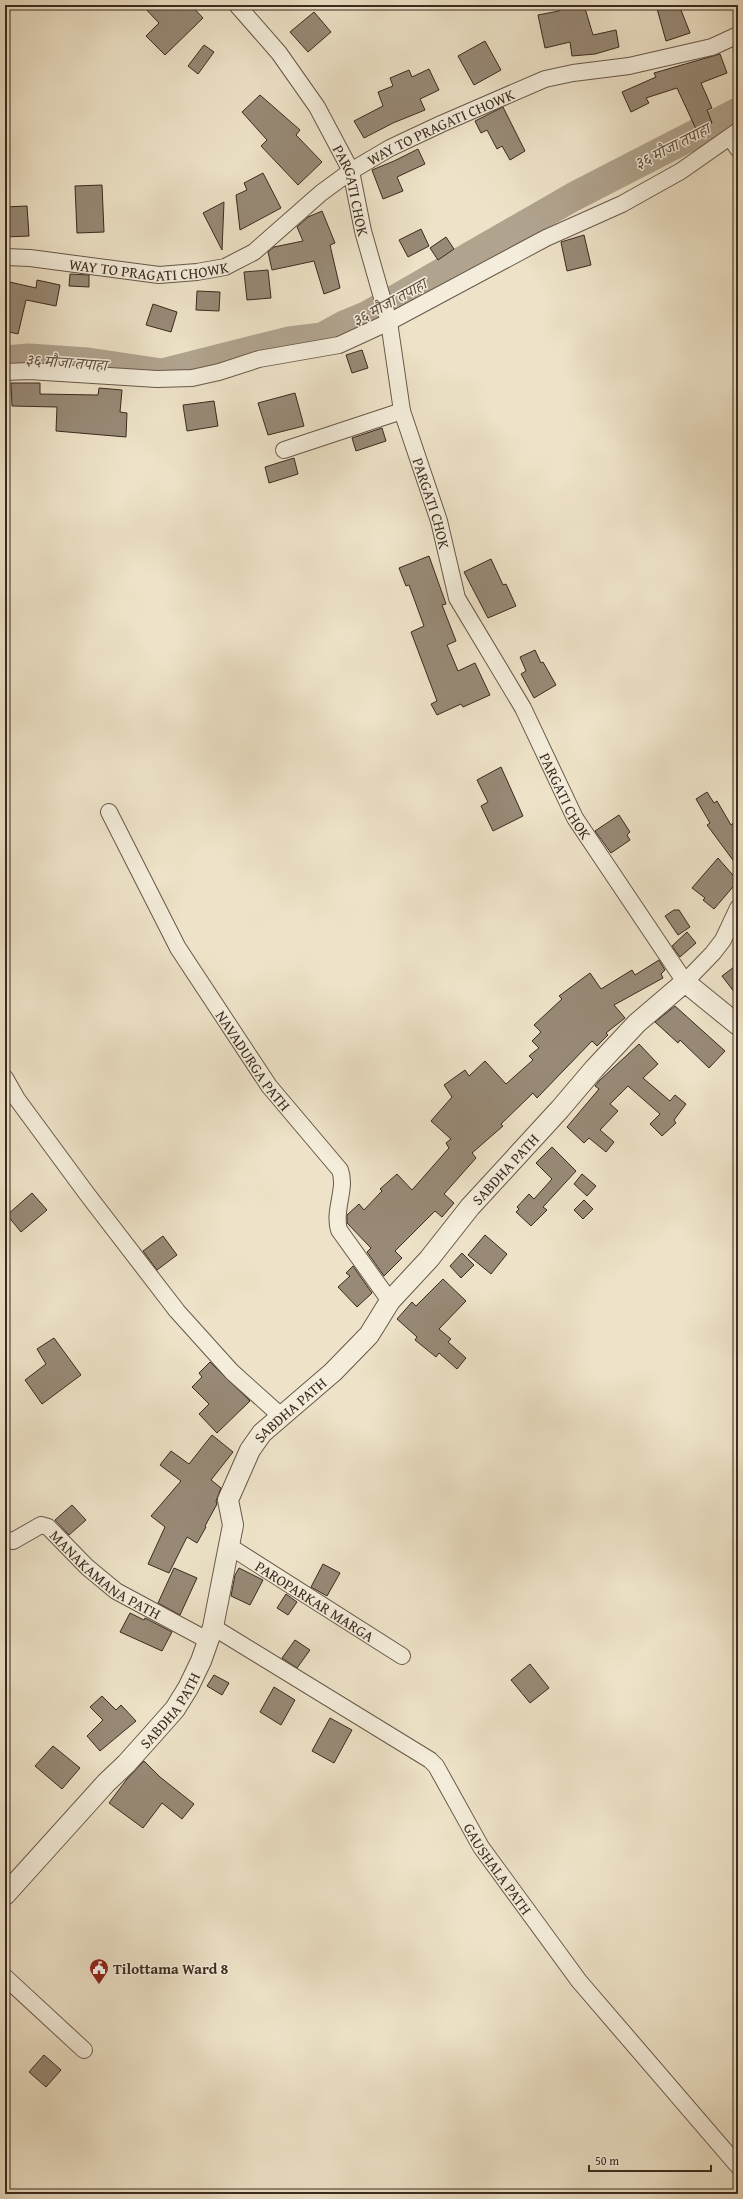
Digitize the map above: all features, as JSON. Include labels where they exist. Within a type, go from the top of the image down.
[{"type":"street","name":"PARGATI CHOK","points":[[237,5],[279,53],[317,107],[351,172],[363,231],[388,319],[402,411],[439,521],[457,598],[524,708],[575,818],[685,982]]},
{"type":"street","name":"WAY TO PRAGATI CHOWK","points":[[5,257],[30,258],[160,275],[197,272],[225,267],[254,252],[321,193],[351,172],[390,148],[545,79],[629,66],[736,41]]},
{"type":"street","points":[[5,372],[29,371],[157,379],[192,378],[219,372],[259,359],[339,345],[546,238],[622,204],[735,139]]},
{"type":"street","points":[[284,450],[402,411]]},
{"type":"street","name":"NAVADURGA PATH","points":[[109,812],[178,948],[269,1086],[340,1170],[342,1180],[336,1219],[339,1230],[390,1301]]},
{"type":"street","points":[[738,908],[723,940],[713,953],[685,982],[738,1024]]},
{"type":"street","name":"SABDHA PATH","points":[[5,1895],[174,1709],[188,1688],[211,1634],[233,1525],[228,1500],[250,1450],[262,1433],[333,1372],[369,1335],[390,1301],[429,1259],[470,1207],[637,1023],[685,982]]},
{"type":"street","points":[[5,1078],[17,1099],[87,1194],[177,1311],[232,1372],[281,1416]]},
{"type":"street","name":"MANAKAMANA PATH","points":[[5,1538],[13,1541],[41,1526],[48,1527],[87,1567],[116,1591],[211,1634]]},
{"type":"street","name":"PAROPARKAR MARGA","points":[[229,1546],[402,1656]]},
{"type":"street","name":"GAUSHALA PATH","points":[[211,1634],[423,1756],[436,1766],[481,1847],[579,1981],[738,2166]]},
{"type":"street","points":[[5,1977],[84,2050]]},
{"type":"building","points":[[142,5],[191,5],[203,18],[165,55],[146,36],[159,23]]},
{"type":"building","points":[[558,5],[584,5],[593,35],[616,30],[619,47],[595,54],[572,56],[570,42],[545,48],[538,15],[559,11]]},
{"type":"building","points":[[656,5],[679,5],[690,33],[666,41]]},
{"type":"building","points":[[314,12],[331,32],[308,52],[290,32]]},
{"type":"building","points":[[485,41],[501,70],[474,85],[458,56]]},
{"type":"building","points":[[204,45],[214,52],[198,74],[188,66]]},
{"type":"building","points":[[720,54],[727,73],[701,83],[712,108],[707,110],[712,123],[696,129],[677,88],[646,98],[649,103],[631,112],[622,92],[656,77],[654,73]]},
{"type":"building","points":[[429,69],[439,90],[420,99],[425,110],[393,123],[364,138],[354,121],[383,106],[378,92],[393,86],[390,78],[409,70],[412,77]]},
{"type":"building","points":[[260,95],[300,130],[296,135],[322,162],[298,185],[261,146],[267,140],[242,112]]},
{"type":"building","points":[[503,107],[525,151],[510,160],[502,146],[497,149],[487,130],[481,133],[475,121]]},
{"type":"building","points":[[418,149],[425,164],[397,177],[403,191],[383,199],[372,170]]},
{"type":"building","points":[[263,173],[281,208],[240,230],[236,195],[247,190],[244,183]]},
{"type":"building","points":[[102,185],[104,232],[77,233],[75,186]]},
{"type":"building","points":[[224,202],[222,250],[203,213]]},
{"type":"building","points":[[27,206],[29,236],[5,237],[5,207]]},
{"type":"building","points":[[322,211],[335,243],[330,245],[340,288],[324,294],[314,261],[272,270],[268,252],[274,247],[303,241],[297,227],[308,217]]},
{"type":"building","points":[[421,229],[429,246],[408,257],[399,240]]},
{"type":"building","points":[[584,235],[591,265],[567,271],[561,242]]},
{"type":"building","points":[[446,237],[454,249],[438,260],[430,248]]},
{"type":"building","points":[[268,270],[271,298],[247,300],[244,272]]},
{"type":"building","points":[[70,274],[89,275],[89,287],[69,286]]},
{"type":"building","points":[[37,280],[60,285],[56,306],[26,300],[18,334],[5,331],[5,281],[36,288]]},
{"type":"building","points":[[197,291],[220,292],[219,311],[196,310]]},
{"type":"building","points":[[153,304],[177,312],[171,332],[146,325]]},
{"type":"building","points":[[362,350],[368,368],[352,373],[346,355]]},
{"type":"building","points":[[11,383],[40,383],[40,394],[98,395],[99,388],[122,390],[120,412],[127,413],[126,437],[56,431],[57,407],[12,406]]},
{"type":"building","points":[[295,393],[304,426],[268,435],[258,403]]},
{"type":"building","points":[[214,401],[218,426],[187,431],[183,405]]},
{"type":"building","points":[[382,428],[386,441],[356,451],[352,438]]},
{"type":"building","points":[[294,458],[298,474],[269,483],[265,467]]},
{"type":"building","points":[[429,556],[446,604],[442,605],[456,641],[447,645],[458,671],[475,663],[490,695],[463,707],[461,704],[437,715],[431,704],[437,701],[411,632],[424,626],[409,585],[406,586],[399,568]]},
{"type":"building","points":[[491,559],[503,585],[506,584],[516,606],[488,618],[464,572]]},
{"type":"building","points":[[535,650],[541,663],[543,662],[556,685],[534,698],[521,674],[526,671],[520,657]]},
{"type":"building","points":[[501,767],[523,816],[493,831],[481,806],[488,802],[477,780]]},
{"type":"building","points":[[707,792],[714,803],[717,801],[731,825],[738,819],[738,867],[707,825],[710,823],[696,799]]},
{"type":"building","points":[[619,815],[630,832],[627,835],[630,840],[611,853],[595,831]]},
{"type":"building","points":[[718,858],[738,881],[714,909],[703,900],[705,898],[692,888]]},
{"type":"building","points":[[674,910],[679,910],[690,927],[678,935],[665,916]]},
{"type":"building","points":[[687,932],[696,943],[680,957],[672,946]]},
{"type":"building","points":[[659,960],[665,970],[661,974],[663,978],[614,1005],[625,1018],[606,1033],[608,1035],[597,1046],[592,1041],[537,1098],[533,1093],[501,1124],[503,1126],[472,1153],[476,1158],[444,1194],[454,1203],[442,1217],[435,1211],[395,1251],[402,1258],[384,1276],[367,1252],[371,1248],[347,1223],[347,1215],[359,1204],[364,1210],[382,1191],[380,1189],[397,1174],[412,1190],[449,1148],[446,1143],[451,1139],[431,1121],[452,1097],[444,1085],[465,1070],[469,1076],[485,1061],[506,1084],[533,1060],[529,1056],[539,1048],[532,1041],[541,1032],[534,1025],[562,999],[559,996],[590,973],[601,989],[632,970],[635,975]]},
{"type":"building","points":[[738,964],[738,997],[722,976]]},
{"type":"building","points":[[675,1006],[725,1051],[709,1068],[680,1040],[678,1043],[655,1022]]},
{"type":"building","points":[[639,1044],[658,1064],[643,1078],[670,1101],[675,1095],[686,1104],[674,1120],[676,1123],[662,1136],[650,1124],[660,1114],[628,1086],[610,1104],[618,1111],[600,1130],[614,1142],[606,1152],[589,1138],[584,1143],[567,1127],[599,1089],[595,1086],[600,1080]]},
{"type":"building","points":[[552,1147],[576,1171],[543,1207],[547,1210],[531,1226],[516,1212],[519,1209],[517,1207],[529,1194],[534,1199],[552,1179],[536,1163]]},
{"type":"building","points":[[582,1174],[596,1186],[587,1196],[574,1184]]},
{"type":"building","points":[[32,1193],[47,1210],[21,1232],[7,1215]]},
{"type":"building","points":[[584,1200],[593,1209],[583,1219],[574,1210]]},
{"type":"building","points":[[485,1235],[507,1254],[491,1274],[468,1255]]},
{"type":"building","points":[[163,1236],[177,1255],[157,1270],[143,1251]]},
{"type":"building","points":[[462,1253],[474,1265],[461,1278],[450,1266]]},
{"type":"building","points":[[353,1266],[372,1293],[357,1307],[338,1287],[350,1276],[346,1273]]},
{"type":"building","points":[[443,1279],[466,1301],[439,1329],[451,1339],[448,1342],[466,1358],[457,1369],[439,1353],[436,1357],[415,1340],[417,1337],[397,1319],[412,1302],[416,1306]]},
{"type":"building","points":[[54,1338],[81,1375],[42,1404],[25,1380],[46,1364],[37,1349]]},
{"type":"building","points":[[210,1362],[250,1401],[217,1433],[199,1414],[209,1404],[192,1387],[202,1377],[199,1373]]},
{"type":"building","points":[[212,1435],[233,1452],[211,1480],[221,1488],[216,1501],[217,1504],[197,1543],[187,1537],[169,1573],[148,1564],[165,1527],[151,1516],[181,1481],[160,1465],[171,1451],[189,1464]]},
{"type":"building","points":[[72,1505],[86,1520],[69,1535],[55,1520]]},
{"type":"building","points":[[323,1564],[340,1573],[327,1596],[311,1587]]},
{"type":"building","points":[[174,1568],[197,1578],[180,1615],[158,1603]]},
{"type":"building","points":[[239,1568],[263,1580],[250,1605],[231,1596],[235,1575]]},
{"type":"building","points":[[286,1594],[297,1602],[288,1615],[277,1608]]},
{"type":"building","points":[[130,1613],[144,1620],[145,1618],[172,1632],[162,1651],[120,1632]]},
{"type":"building","points":[[295,1640],[310,1650],[297,1668],[282,1658]]},
{"type":"building","points":[[530,1664],[549,1688],[530,1703],[511,1680]]},
{"type":"building","points":[[214,1675],[229,1683],[222,1695],[207,1686]]},
{"type":"building","points":[[274,1687],[295,1700],[281,1725],[260,1712]]},
{"type":"building","points":[[102,1696],[116,1710],[121,1705],[136,1721],[100,1751],[87,1736],[103,1720],[90,1707]]},
{"type":"building","points":[[330,1718],[352,1730],[334,1763],[312,1751]]},
{"type":"building","points":[[53,1746],[80,1768],[62,1789],[35,1766]]},
{"type":"building","points":[[144,1761],[160,1777],[194,1804],[182,1819],[162,1803],[143,1828],[109,1803],[127,1779]]},
{"type":"building","points":[[44,2055],[61,2070],[46,2087],[29,2072]]},
{"type":"waterway","name":"३६ मौजा तपाहा","points":[[5,360],[29,358],[88,362],[162,373],[289,341],[322,337],[344,325],[366,316],[573,197],[738,112]]},
{"type":"place","name":"Tilottama Ward 8","points":[[99,1985]]}]
